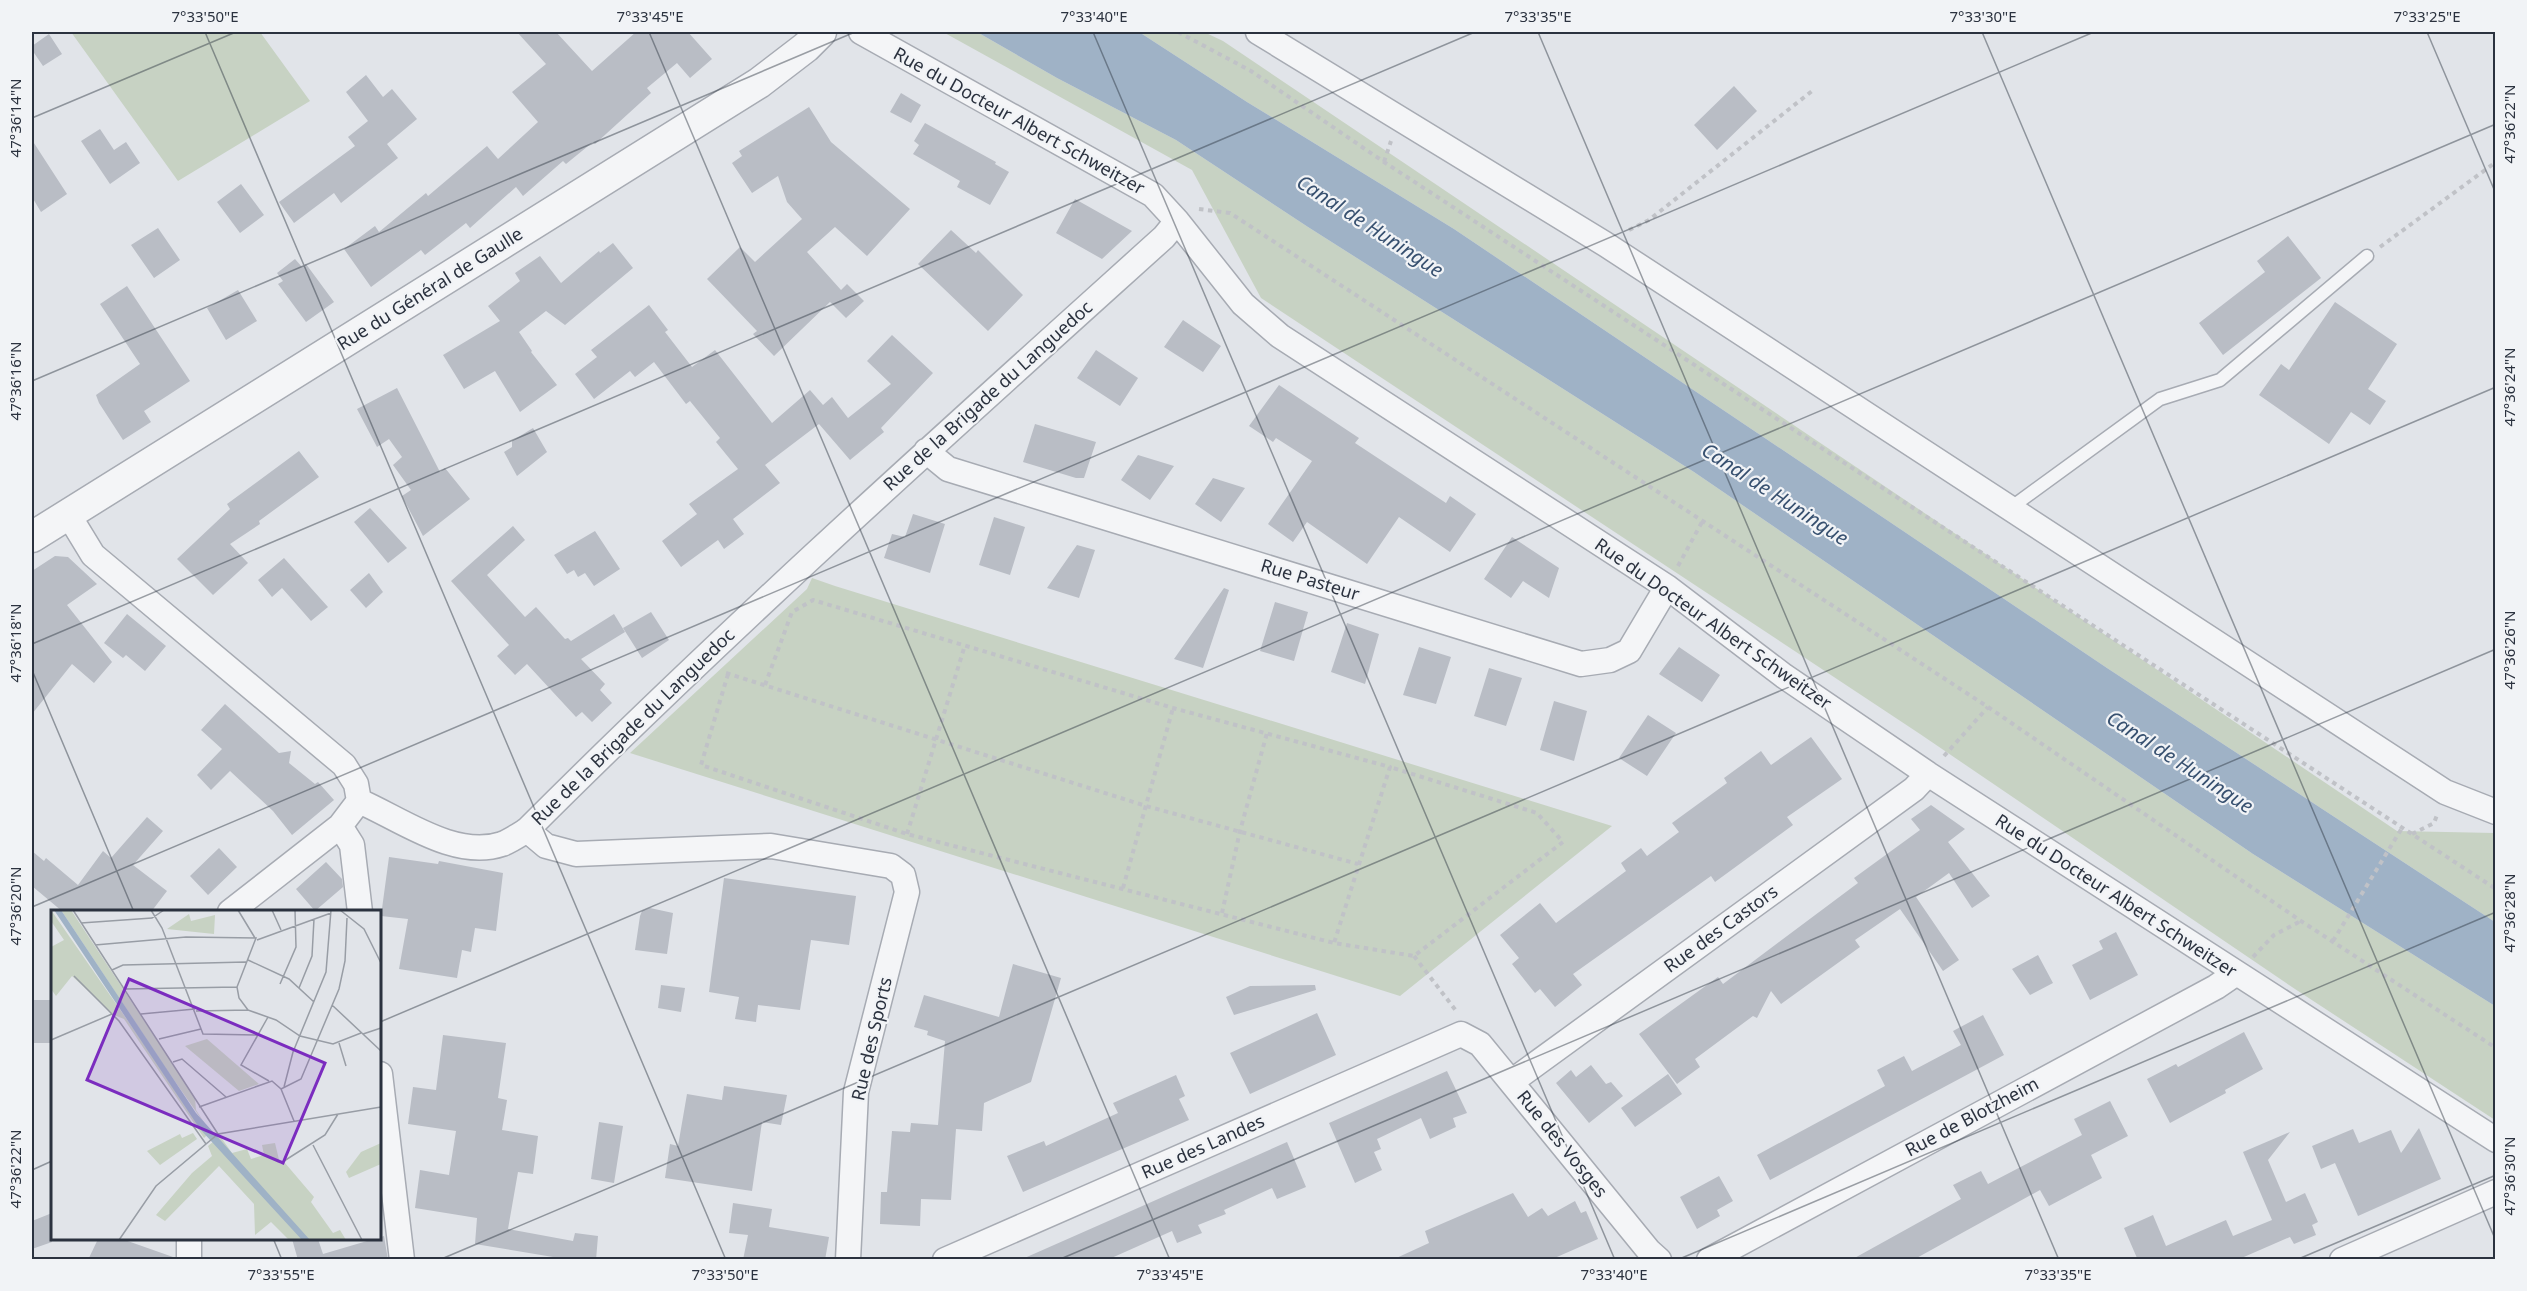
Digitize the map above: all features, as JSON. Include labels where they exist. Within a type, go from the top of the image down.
[{"type":"street","name":"Rue du Général de Gaulle","points":[[32,537],[759,83],[806,47],[821,32]]},
{"type":"street","name":"Rue du Docteur Albert Schweitzer","points":[[861,32],[1153,195],[1177,221],[1243,304],[1280,336],[1667,587],[1784,676],[1928,774],[2235,974],[2496,1140]]},
{"type":"street","points":[[1258,32],[1605,244],[2445,792],[2496,812]]},
{"type":"street","name":"Rue de la Brigade du Languedoc","points":[[359,801],[446,843],[473,848],[502,844],[527,830],[697,663],[926,451],[1164,237],[1177,221]]},
{"type":"street","name":"Rue Pasteur","points":[[926,451],[948,469],[1581,664],[1610,660],[1629,651],[1667,587]]},
{"type":"street","points":[[68,514],[93,555],[344,765],[356,784],[359,801],[340,826],[233,910]]},
{"type":"street","name":"Rue des Castors","points":[[1511,1082],[1914,789],[1928,774]]},
{"type":"street","points":[[340,826],[352,845],[360,910]]},
{"type":"street","name":"Rue des Sports","points":[[527,830],[546,846],[576,854],[771,846],[891,866],[903,875],[907,892],[856,1092],[848,1260]]},
{"type":"street","name":"Rue de Blotzheim","points":[[1708,1260],[2216,987],[2235,974]]},
{"type":"street","name":"Rue des Vosges","points":[[1461,1034],[1480,1044],[1646,1257]]},
{"type":"street","name":"Rue des Landes","points":[[945,1260],[1461,1034]]},
{"type":"street","points":[[381,1082],[402,1260]]},
{"type":"street","points":[[2342,1260],[2496,1192]]},
{"type":"street","points":[[189,1240],[189,1260]]},
{"type":"lane","points":[[2009,509],[2160,399],[2220,380],[2367,256]]},
{"type":"path","points":[[1178,32],[1251,71],[1384,162],[2496,889]]},
{"type":"path","points":[[1605,244],[1649,220],[1812,91]]},
{"type":"path","points":[[2367,256],[2496,162]]},
{"type":"path","points":[[1177,221],[1196,208],[1230,213],[1988,707],[2301,921],[2496,1048]]},
{"type":"path","points":[[1667,587],[1702,522]]},
{"type":"path","points":[[765,685],[792,612],[813,600],[1173,708],[1390,767],[1538,813],[1563,842],[1414,956]]},
{"type":"path","points":[[907,834],[965,645]]},
{"type":"path","points":[[697,663],[1146,806],[1358,864]]},
{"type":"path","points":[[728,674],[701,765],[907,834],[1334,943],[1414,956],[1456,1009],[1461,1034]]},
{"type":"path","points":[[1928,774],[1988,707]]},
{"type":"path","points":[[1124,888],[1173,708]]},
{"type":"path","points":[[1222,913],[1239,831],[1267,733]]},
{"type":"path","points":[[1334,943],[1390,767]]},
{"type":"path","points":[[2412,834],[2434,823],[2445,792]]},
{"type":"path","points":[[2333,941],[2402,828]]},
{"type":"path","points":[[2235,974],[2274,935],[2301,921]]},
{"type":"green space","points":[[71,32],[260,32],[310,101],[178,181]]},
{"type":"green space","points":[[943,32],[977,32],[1057,78],[1176,140],[1308,227],[1694,472],[2253,854],[2495,1006],[2495,1120],[2295,989],[1920,734],[1261,298],[1192,170]]},
{"type":"green space","points":[[1139,32],[1204,32],[1223,41],[2397,831],[2495,833],[2495,922],[2107,668],[1454,229],[1247,102]]},
{"type":"green space","points":[[812,578],[1612,826],[1400,996],[630,753],[807,589]]},
{"type":"water","name":"Canal de Huningue","points":[[977,32],[1139,32],[1247,102],[1454,229],[2107,668],[2495,922],[2495,1006],[2253,854],[1694,472],[1308,227],[1176,140],[1057,78]]},
{"type":"building","points":[[517,32],[556,32],[592,71],[636,32],[688,32],[712,59],[690,78],[677,63],[647,88],[651,93],[595,144],[593,142],[566,164],[563,161],[523,196],[516,187],[470,228],[466,223],[425,255],[421,250],[371,287],[344,249],[375,226],[379,232],[426,193],[428,196],[487,146],[498,159],[538,122],[512,92],[546,64]]},
{"type":"building","points":[[49,34],[62,54],[43,66],[32,50],[32,46]]},
{"type":"building","points":[[366,75],[383,97],[392,89],[417,119],[387,144],[398,158],[341,203],[334,193],[294,223],[279,202],[355,146],[348,137],[368,121],[346,92]]},
{"type":"building","points":[[1734,86],[1757,111],[1717,150],[1694,125]]},
{"type":"building","points":[[901,93],[921,105],[911,123],[890,112]]},
{"type":"building","points":[[809,107],[831,142],[910,209],[867,256],[835,227],[807,252],[841,290],[847,284],[864,301],[846,318],[830,302],[774,356],[753,334],[757,331],[707,279],[740,247],[755,262],[802,219],[787,202],[778,176],[752,193],[732,163],[742,156],[739,151]]},
{"type":"building","points":[[925,123],[996,162],[995,164],[1009,172],[990,205],[957,187],[960,181],[913,154],[919,145],[914,141]]},
{"type":"building","points":[[100,129],[114,150],[126,142],[140,163],[110,184],[81,141]]},
{"type":"building","points":[[32,140],[67,194],[41,212],[32,197]]},
{"type":"building","points":[[241,184],[264,215],[240,233],[217,202]]},
{"type":"building","points":[[1075,199],[1132,231],[1102,259],[1056,233]]},
{"type":"building","points":[[158,228],[180,260],[154,278],[131,245]]},
{"type":"building","points":[[951,230],[976,253],[978,250],[1023,295],[988,331],[918,264]]},
{"type":"building","points":[[2288,236],[2321,278],[2223,355],[2199,323],[2265,272],[2257,261]]},
{"type":"building","points":[[613,243],[633,268],[565,325],[546,311],[519,332],[531,352],[557,385],[520,412],[495,371],[464,389],[443,355],[500,321],[488,306],[520,281],[515,273],[540,256],[561,283],[599,251],[600,253]]},
{"type":"building","points":[[295,259],[302,267],[306,264],[334,302],[306,322],[278,284],[283,281],[277,273]]},
{"type":"building","points":[[127,286],[190,381],[144,411],[151,422],[123,440],[96,395],[140,364],[100,304]]},
{"type":"building","points":[[238,290],[257,321],[226,340],[207,308]]},
{"type":"building","points":[[2335,302],[2397,344],[2368,389],[2386,401],[2370,425],[2351,412],[2329,444],[2259,395],[2281,364],[2289,370]]},
{"type":"building","points":[[649,305],[668,330],[665,332],[692,367],[715,350],[772,423],[810,390],[823,405],[832,397],[848,418],[891,384],[867,361],[892,335],[933,373],[881,428],[884,432],[850,460],[819,424],[765,465],[780,483],[733,519],[744,534],[724,549],[718,540],[681,567],[662,541],[697,514],[689,504],[738,469],[716,442],[720,438],[690,401],[686,404],[654,362],[635,377],[630,371],[594,399],[575,374],[597,357],[591,350]]},
{"type":"building","points":[[1183,320],[1221,346],[1203,372],[1164,347]]},
{"type":"building","points":[[1096,350],[1138,378],[1120,406],[1077,378]]},
{"type":"building","points":[[1279,385],[1359,438],[1355,443],[1446,503],[1450,496],[1476,514],[1450,552],[1399,517],[1367,564],[1307,522],[1293,542],[1268,524],[1312,461],[1276,438],[1273,442],[1249,426]]},
{"type":"building","points":[[397,388],[440,472],[445,468],[470,499],[423,536],[402,496],[411,490],[393,465],[402,457],[389,439],[377,447],[357,409]]},
{"type":"building","points":[[1035,424],[1096,442],[1084,478],[1076,478],[1023,462]]},
{"type":"building","points":[[533,428],[547,452],[517,476],[504,452],[512,447],[512,441]]},
{"type":"building","points":[[299,451],[319,477],[259,521],[260,524],[230,544],[248,563],[213,595],[177,559],[230,509],[227,504]]},
{"type":"building","points":[[1138,455],[1174,466],[1150,500],[1121,480]]},
{"type":"building","points":[[1213,478],[1245,488],[1221,522],[1195,504]]},
{"type":"building","points":[[370,508],[407,548],[388,563],[354,522]]},
{"type":"building","points":[[913,514],[945,524],[930,573],[884,558],[892,534],[905,537]]},
{"type":"building","points":[[994,517],[1025,527],[1010,575],[979,565]]},
{"type":"building","points":[[513,526],[525,540],[487,575],[525,617],[536,607],[565,639],[568,638],[571,641],[614,614],[625,632],[581,659],[605,684],[600,690],[612,703],[592,722],[582,712],[576,717],[527,664],[515,675],[497,656],[509,645],[451,581]]},
{"type":"building","points":[[595,531],[620,569],[594,586],[585,573],[578,577],[574,570],[567,574],[554,555]]},
{"type":"building","points":[[1512,537],[1559,568],[1549,598],[1523,581],[1511,598],[1484,579]]},
{"type":"building","points":[[1077,545],[1095,550],[1079,598],[1047,588]]},
{"type":"building","points":[[55,556],[68,557],[97,584],[67,605],[112,662],[94,683],[72,664],[32,714],[32,571]]},
{"type":"building","points":[[284,558],[328,607],[311,621],[282,588],[272,597],[258,580]]},
{"type":"building","points":[[369,573],[383,592],[366,608],[350,590]]},
{"type":"building","points":[[1224,588],[1229,590],[1203,668],[1174,659]]},
{"type":"building","points":[[1275,602],[1308,612],[1294,661],[1260,651]]},
{"type":"building","points":[[651,612],[669,640],[642,658],[623,628]]},
{"type":"building","points":[[127,614],[166,646],[145,671],[126,655],[123,658],[104,643]]},
{"type":"building","points":[[1347,623],[1379,634],[1365,684],[1331,672]]},
{"type":"building","points":[[1419,647],[1451,657],[1436,704],[1403,695]]},
{"type":"building","points":[[1679,647],[1720,675],[1702,702],[1659,674]]},
{"type":"building","points":[[1489,668],[1522,678],[1506,726],[1474,716]]},
{"type":"building","points":[[1554,701],[1587,711],[1574,761],[1540,750]]},
{"type":"building","points":[[225,704],[279,753],[291,751],[289,763],[315,784],[318,782],[334,800],[292,835],[273,811],[230,771],[211,790],[197,775],[222,749],[201,730]]},
{"type":"building","points":[[1648,715],[1676,733],[1647,776],[1619,758]]},
{"type":"building","points":[[1811,737],[1842,779],[1787,817],[1793,825],[1715,882],[1711,876],[1573,974],[1582,985],[1555,1007],[1540,989],[1535,993],[1512,964],[1519,958],[1500,935],[1540,903],[1556,923],[1626,871],[1621,863],[1641,848],[1647,856],[1679,832],[1672,823],[1727,783],[1724,778],[1761,751],[1771,765]]},
{"type":"building","points":[[1931,805],[1965,829],[1948,842],[1990,896],[1972,908],[1949,873],[1916,897],[1959,960],[1943,971],[1900,909],[1855,940],[1860,947],[1781,1004],[1771,991],[1757,1018],[1753,1016],[1695,1059],[1700,1067],[1677,1084],[1639,1034],[1718,977],[1723,984],[1858,883],[1854,878],[1920,830],[1911,819]]},
{"type":"building","points":[[147,817],[163,831],[133,865],[167,891],[153,910],[61,910],[32,886],[32,851],[44,861],[46,858],[78,885],[103,851],[111,858]]},
{"type":"building","points":[[219,848],[237,867],[208,895],[190,876]]},
{"type":"building","points":[[389,857],[438,864],[439,861],[503,873],[496,931],[475,928],[471,952],[462,950],[457,978],[399,969],[408,919],[381,916]]},
{"type":"building","points":[[326,862],[342,879],[343,887],[316,910],[296,889]]},
{"type":"building","points":[[724,878],[856,896],[849,945],[811,940],[800,1010],[758,1005],[756,1022],[735,1019],[739,997],[709,992]]},
{"type":"building","points":[[650,908],[673,913],[667,954],[635,950],[640,916],[642,911]]},
{"type":"building","points":[[2116,932],[2138,975],[2090,1000],[2072,965],[2103,949],[2099,941]]},
{"type":"building","points":[[2038,955],[2053,983],[2030,995],[2012,969]]},
{"type":"building","points":[[1013,964],[1061,978],[1031,1082],[984,1103],[982,1131],[956,1129],[951,1200],[921,1199],[920,1226],[880,1224],[881,1192],[887,1192],[892,1131],[910,1132],[911,1123],[938,1125],[945,1041],[927,1035],[928,1031],[914,1027],[924,995],[999,1017]]},
{"type":"building","points":[[661,985],[685,988],[681,1012],[658,1008]]},
{"type":"building","points":[[1315,985],[1316,990],[1234,1015],[1226,997],[1250,986]]},
{"type":"building","points":[[32,1000],[51,1000],[51,1043],[32,1043]]},
{"type":"building","points":[[1317,1013],[1336,1055],[1250,1094],[1230,1053]]},
{"type":"building","points":[[1983,1015],[2004,1055],[1770,1180],[1757,1155],[1885,1086],[1877,1070],[1904,1056],[1912,1071],[1961,1045],[1953,1031]]},
{"type":"building","points":[[2244,1032],[2263,1069],[2225,1090],[2226,1093],[2170,1123],[2147,1079],[2176,1064],[2178,1067]]},
{"type":"building","points":[[443,1035],[506,1043],[498,1098],[507,1100],[502,1130],[538,1136],[533,1174],[518,1172],[508,1229],[573,1241],[575,1233],[598,1236],[596,1260],[571,1260],[475,1244],[477,1218],[415,1208],[420,1170],[449,1175],[456,1131],[408,1124],[413,1087],[436,1090]]},
{"type":"building","points":[[1591,1065],[1606,1084],[1611,1082],[1623,1096],[1589,1123],[1556,1083],[1571,1070],[1576,1077]]},
{"type":"building","points":[[1447,1071],[1467,1113],[1453,1118],[1456,1127],[1430,1139],[1421,1118],[1377,1139],[1381,1149],[1374,1152],[1382,1170],[1355,1183],[1329,1123]]},
{"type":"building","points":[[1668,1074],[1682,1094],[1635,1127],[1621,1108]]},
{"type":"building","points":[[1176,1075],[1185,1096],[1179,1099],[1189,1120],[1023,1192],[1007,1156],[1044,1141],[1046,1146],[1118,1113],[1113,1103]]},
{"type":"building","points":[[724,1086],[787,1095],[781,1125],[762,1122],[752,1191],[665,1178],[670,1144],[678,1146],[687,1094],[722,1100]]},
{"type":"building","points":[[2110,1101],[2128,1136],[2091,1155],[2102,1178],[2049,1206],[2040,1190],[1913,1260],[1851,1260],[1961,1199],[1953,1185],[1981,1171],[1988,1184],[2082,1135],[2074,1119]]},
{"type":"building","points":[[599,1122],[623,1126],[614,1183],[591,1179]]},
{"type":"building","points":[[2419,1128],[2441,1179],[2358,1216],[2335,1163],[2321,1169],[2312,1146],[2353,1129],[2359,1143],[2391,1130],[2401,1153]]},
{"type":"building","points":[[2290,1132],[2268,1160],[2286,1202],[2305,1193],[2318,1222],[2312,1225],[2316,1235],[2294,1244],[2290,1237],[2237,1260],[2134,1260],[2137,1258],[2124,1228],[2153,1215],[2166,1246],[2226,1220],[2233,1236],[2272,1220],[2243,1152]]},
{"type":"building","points":[[1287,1142],[1306,1187],[1277,1199],[1272,1188],[1224,1210],[1226,1214],[1198,1225],[1202,1233],[1177,1243],[1172,1231],[1107,1260],[1020,1260]]},
{"type":"building","points":[[1719,1176],[1733,1201],[1717,1210],[1720,1216],[1697,1229],[1680,1197]]},
{"type":"building","points":[[1513,1193],[1528,1217],[1542,1208],[1548,1216],[1575,1201],[1581,1213],[1586,1211],[1598,1239],[1550,1260],[1392,1260],[1429,1243],[1425,1231]]},
{"type":"building","points":[[733,1203],[772,1209],[769,1227],[829,1237],[825,1260],[743,1260],[748,1235],[729,1233]]},
{"type":"building","points":[[51,1213],[52,1242],[32,1249],[32,1221]]},
{"type":"building","points":[[384,1236],[388,1260],[298,1260],[292,1240],[318,1240],[323,1254],[370,1240],[381,1240],[381,1237]]},
{"type":"building","points":[[98,1240],[125,1240],[173,1257],[172,1260],[88,1260]]}]
